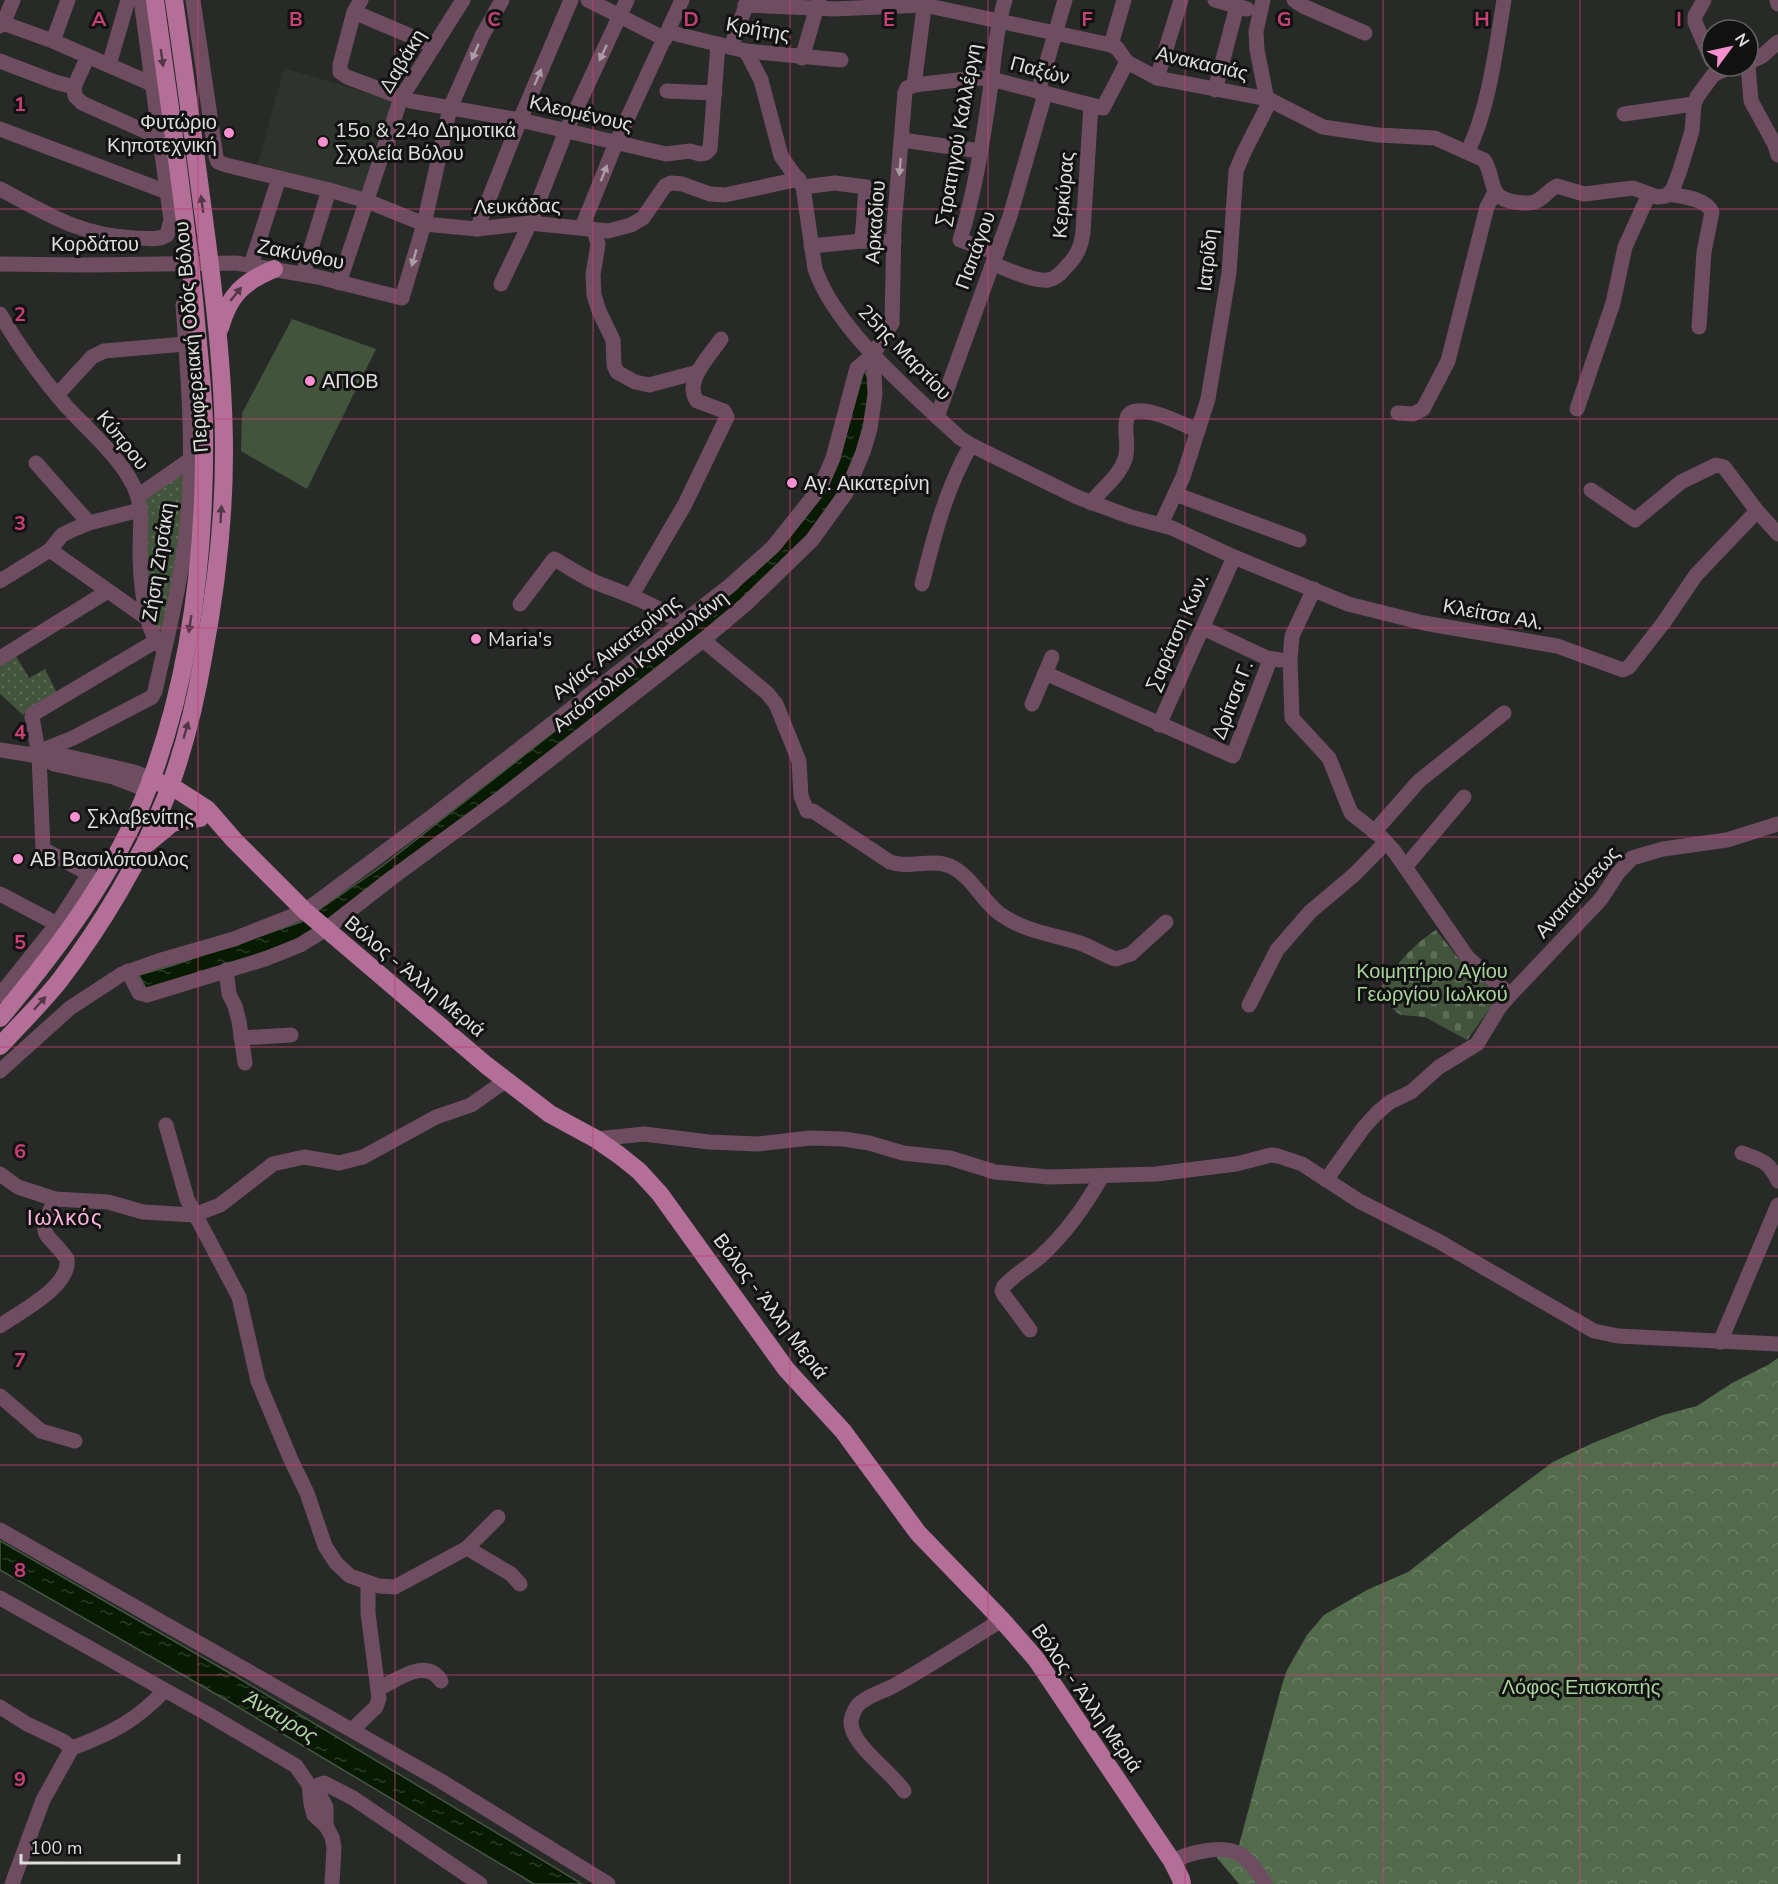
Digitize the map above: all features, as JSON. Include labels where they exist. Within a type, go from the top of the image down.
[{"type":"main road","name":"Περιφερειακή Οδός Βόλου","points":[[0,1018],[28,986],[83,910],[111,864],[149,784],[175,699],[189,632],[198,566],[204,470],[204,419],[190,263],[154,0]]},
{"type":"main road","name":"Περιφερειακή Οδός Βόλου","points":[[0,1046],[61,979],[102,918],[142,848],[168,792],[198,687],[216,590],[224,454],[217,336],[210,262],[174,0]]},
{"type":"main road","points":[[217,336],[226,310],[238,291],[250,281],[274,269]]},
{"type":"main road","name":"Βόλος - Άλλη Μεριά","points":[[149,784],[207,809],[234,840],[326,929],[505,1081],[550,1114],[596,1139],[639,1172],[660,1194],[786,1369],[843,1431],[918,1533],[1023,1642],[1048,1675],[1172,1861],[1182,1884]]},
{"type":"main road","name":"Βόλος - Άλλη Μεριά","points":[[168,792],[182,806],[219,833],[234,840]]},
{"type":"main road","points":[[142,848],[168,825],[200,818]]},
{"type":"street","points":[[13,0],[1,24],[53,41],[152,84]]},
{"type":"street","points":[[53,41],[68,0]]},
{"type":"street","points":[[109,65],[128,0]]},
{"type":"street","points":[[0,189],[53,218],[100,234],[158,239],[167,235],[171,220],[141,0]]},
{"type":"street","name":"Λευκάδας","points":[[193,0],[214,150],[221,164],[367,201],[424,224],[477,229],[530,222],[608,231],[640,220],[648,213],[665,186],[671,183],[682,184],[710,194],[725,195],[801,183]]},
{"type":"street","name":"Δαβάκη","points":[[339,283],[401,98],[463,0]]},
{"type":"street","points":[[424,224],[450,108],[482,36],[502,0]]},
{"type":"street","points":[[477,229],[571,0]]},
{"type":"street","name":"Κρήτης","points":[[588,0],[666,35],[746,51],[842,60]]},
{"type":"street","points":[[501,284],[530,222],[566,130],[627,0]]},
{"type":"street","points":[[682,0],[616,143],[588,229],[598,244],[593,275],[594,295],[613,340],[614,365],[617,372],[635,382],[649,385],[698,372]]},
{"type":"street","name":"Στρατηγού Καλλέργη","points":[[995,259],[960,240],[980,151],[999,22],[1005,0]]},
{"type":"street","name":"Παπάγου","points":[[937,417],[1014,205],[1065,0]]},
{"type":"street","points":[[724,46],[747,3],[764,8],[818,4],[863,9],[924,3],[999,22],[1111,45],[1124,0]]},
{"type":"street","points":[[1157,78],[1181,0]]},
{"type":"street","points":[[1215,0],[1237,6],[1261,6],[1256,31],[1257,50],[1268,99]]},
{"type":"street","points":[[1294,0],[1365,33]]},
{"type":"street","points":[[1504,0],[1492,69],[1476,135],[1468,151],[1486,162],[1495,192],[1504,199],[1522,203],[1536,202],[1557,186],[1584,194],[1628,188],[1662,197],[1669,194],[1675,185],[1690,138],[1694,104],[1709,78]]},
{"type":"street","points":[[1700,31],[1695,22],[1695,16],[1704,0]]},
{"type":"street","name":"Αρκαδίου","points":[[873,355],[893,320],[894,242],[905,92],[911,86],[924,3]]},
{"type":"street","points":[[802,58],[818,4]]},
{"type":"street","points":[[358,6],[434,46]]},
{"type":"street","name":"Κλεομένους","points":[[358,6],[340,65],[342,74],[401,98],[520,120],[666,154],[690,151],[706,153],[712,144],[715,93],[724,46]]},
{"type":"street","points":[[1215,90],[1237,6]]},
{"type":"street","points":[[1760,57],[1778,42]]},
{"type":"street","name":"Ανακασιάς","points":[[1111,45],[1117,48],[1126,62],[1157,78],[1268,99],[1323,126],[1378,135],[1435,138],[1468,151]]},
{"type":"street","name":"25ης Μαρτίου","points":[[746,51],[762,86],[781,156],[801,183],[815,269],[825,292],[853,332],[873,355],[937,417],[971,445],[1053,487],[1091,503],[1131,518],[1161,524]]},
{"type":"street","points":[[88,56],[75,87],[75,96],[82,103],[160,138]]},
{"type":"street","points":[[0,61],[55,82],[75,87]]},
{"type":"street","points":[[1090,105],[1103,108],[1126,62]]},
{"type":"street","name":"Παξών","points":[[911,86],[975,78],[992,79],[1090,105]]},
{"type":"street","points":[[1749,78],[1751,101],[1778,155]]},
{"type":"street","points":[[667,91],[715,93]]},
{"type":"street","name":"Ιατρίδη","points":[[1161,524],[1175,494],[1208,399],[1229,273],[1236,171],[1265,114],[1268,99]]},
{"type":"street","points":[[1624,114],[1694,104]]},
{"type":"street","name":"Κερκύρας","points":[[995,259],[1033,278],[1047,280],[1058,276],[1077,255],[1083,232],[1090,105]]},
{"type":"street","points":[[0,129],[167,192]]},
{"type":"street","points":[[902,140],[980,151]]},
{"type":"street","points":[[251,265],[279,178]]},
{"type":"street","points":[[801,183],[835,183],[866,187],[862,241]]},
{"type":"street","points":[[303,274],[329,190]]},
{"type":"street","points":[[1398,413],[1413,414],[1425,407],[1448,361],[1483,219],[1495,192]]},
{"type":"street","points":[[1577,410],[1613,303],[1625,247],[1649,194]]},
{"type":"street","points":[[1669,194],[1703,202],[1712,212],[1704,252],[1699,327]]},
{"type":"street","name":"Ζακύνθου","points":[[190,263],[251,265],[303,274],[402,298],[424,224]]},
{"type":"street","points":[[811,246],[862,241],[894,242]]},
{"type":"street","name":"Κορδάτου","points":[[0,264],[190,263]]},
{"type":"street","name":"Ζήση Ζησάκη","points":[[39,756],[48,748],[73,738],[152,696],[155,691],[160,645],[184,550],[191,459],[191,421],[183,305]]},
{"type":"street","name":"Κύπρου","points":[[1,319],[57,395],[112,455],[130,480],[139,503],[141,569],[148,619],[160,645]]},
{"type":"street","points":[[632,595],[685,504],[727,417],[724,411],[697,401],[692,387],[698,372],[721,339]]},
{"type":"street","points":[[57,395],[92,357],[104,351],[185,344]]},
{"type":"street","name":"Αγίας Αικατερίνης","points":[[0,1071],[70,1008],[128,971],[234,939],[305,910],[434,815],[727,588],[773,548],[816,494],[833,458],[857,368],[873,355]]},
{"type":"street","name":"Απόστολου Καραουλάνη","points":[[128,971],[139,993],[146,996],[265,959],[300,945],[326,929],[502,797],[703,640],[746,604],[803,550],[827,522],[846,493],[857,469],[870,429],[875,394],[873,355]]},
{"type":"street","points":[[1091,503],[1114,478],[1124,463],[1128,446],[1127,418],[1131,413],[1138,411],[1158,414],[1198,431]]},
{"type":"street","points":[[922,584],[949,488],[971,445]]},
{"type":"street","points":[[0,581],[50,550],[67,532],[139,503],[191,459]]},
{"type":"street","points":[[36,463],[89,523]]},
{"type":"street","points":[[1591,490],[1635,520],[1676,485],[1718,465],[1724,467],[1757,511],[1778,534]]},
{"type":"street","points":[[1175,494],[1299,540]]},
{"type":"street","name":"Κλείτσα Αλ.","points":[[1161,524],[1348,604],[1424,623],[1557,646],[1623,670],[1629,667],[1657,632],[1696,575],[1757,511]]},
{"type":"street","points":[[50,550],[148,619]]},
{"type":"street","name":"Σαράτση Κων.","points":[[1159,725],[1234,557]]},
{"type":"street","points":[[520,604],[554,559],[593,582],[632,595],[665,611],[681,623]]},
{"type":"street","points":[[1314,589],[1293,630],[1290,659],[1292,718],[1329,758],[1351,813],[1380,837],[1406,866],[1468,958],[1510,995]]},
{"type":"street","points":[[0,657],[108,591]]},
{"type":"street","points":[[1203,628],[1270,660],[1290,659]]},
{"type":"street","points":[[703,640],[767,693],[776,704],[799,761],[801,796],[807,811],[813,812],[894,863],[941,863],[951,867],[970,881],[1002,915],[1031,930],[1078,942],[1112,958],[1131,954],[1166,922]]},
{"type":"street","points":[[0,995],[57,924],[89,874],[43,849],[39,756],[32,717],[35,711],[160,645]]},
{"type":"street","points":[[1032,704],[1052,657]]},
{"type":"street","name":"Δρίτσα Γ.","points":[[1159,725],[1233,756],[1270,660]]},
{"type":"street","points":[[1045,673],[1159,725]]},
{"type":"street","points":[[1249,1005],[1277,950],[1310,912],[1355,874],[1419,781],[1504,713]]},
{"type":"street","points":[[0,750],[39,756],[53,753],[130,771],[149,784]]},
{"type":"street","points":[[1406,866],[1464,797]]},
{"type":"street","name":"Αναπαύσεως","points":[[1326,1180],[1378,1112],[1411,1092],[1439,1067],[1478,1044],[1499,1008],[1601,899],[1618,873],[1632,858],[1659,850],[1735,838],[1778,824]]},
{"type":"street","points":[[0,894],[57,924]]},
{"type":"street","points":[[226,970],[229,994],[236,1008],[245,1063]]},
{"type":"street","points":[[241,1038],[291,1035]]},
{"type":"street","points":[[0,1174],[18,1186],[55,1199],[108,1202],[143,1212],[195,1215],[220,1205],[273,1164],[304,1157],[339,1163],[363,1157],[436,1117],[471,1105],[505,1081]]},
{"type":"street","points":[[166,1125],[187,1199],[239,1297],[258,1381],[307,1493],[325,1546],[336,1563],[345,1572],[368,1583],[388,1588],[398,1586],[467,1548],[498,1517]]},
{"type":"street","points":[[596,1139],[644,1134],[709,1142],[758,1144],[810,1138],[844,1139],[869,1143],[903,1154],[950,1158],[994,1172],[1050,1177],[1156,1174],[1236,1164],[1271,1155],[1302,1164],[1359,1201],[1484,1267],[1586,1329],[1618,1336],[1778,1344]]},
{"type":"street","points":[[1742,1153],[1767,1163],[1778,1180]]},
{"type":"street","points":[[1030,1330],[1007,1300],[1002,1291],[1004,1286],[1041,1256],[1090,1197],[1102,1176]]},
{"type":"street","points":[[0,1326],[36,1303],[55,1286],[67,1270],[67,1259],[47,1237],[45,1231],[45,1223],[55,1199]]},
{"type":"street","points":[[1720,1342],[1778,1205]]},
{"type":"street","points":[[0,1396],[41,1431],[75,1441]]},
{"type":"street","points":[[0,1530],[441,1781],[608,1884]]},
{"type":"street","points":[[467,1548],[506,1570],[520,1584]]},
{"type":"street","points":[[352,1730],[376,1707],[379,1698],[368,1613],[368,1583]]},
{"type":"street","points":[[0,1598],[296,1766],[309,1785],[314,1815],[326,1826]]},
{"type":"street","points":[[904,1791],[894,1778],[867,1753],[853,1730],[851,1723],[857,1706],[1002,1620]]},
{"type":"street","points":[[378,1689],[421,1669],[435,1672],[441,1681]]},
{"type":"street","points":[[12,1884],[43,1800],[72,1748],[124,1726],[164,1691]]},
{"type":"street","points":[[0,1707],[72,1748]]},
{"type":"street","points":[[332,1884],[333,1842],[326,1826],[326,1806],[317,1790],[318,1785],[324,1783],[353,1798],[480,1884]]},
{"type":"street","points":[[1172,1861],[1190,1853],[1218,1848],[1231,1849],[1246,1859],[1265,1884]]},
{"type":"shaded area","name":"15ο & 24ο Δημοτικά Σχολεία Βόλου","points":[[284,68],[394,101],[366,193],[258,164]]},
{"type":"green space","name":"ΑΠΟΒ","points":[[292,319],[376,349],[307,489],[241,451],[242,413]]},
{"type":"green space","points":[[187,466],[180,558],[160,634],[152,611],[143,523],[147,498]]},
{"type":"green space","points":[[14,653],[29,678],[45,669],[57,693],[23,715],[0,694],[0,662]]},
{"type":"green space","name":"Κοιμητήριο Αγίου Γεωργίου Ιωλκού","points":[[1436,930],[1458,958],[1499,996],[1467,1040],[1425,1017],[1401,1015],[1378,992],[1404,958],[1419,942]]},
{"type":"green space","name":"Λόφος Επισκοπής","points":[[1778,1358],[1778,1884],[1239,1884],[1217,1858],[1220,1852],[1230,1853],[1239,1845],[1287,1670],[1307,1635],[1324,1615],[1367,1590],[1408,1572],[1553,1462],[1663,1415],[1697,1406],[1732,1383]]},
{"type":"water","points":[[864,371],[874,387],[850,475],[803,546],[725,616],[311,936],[148,992],[139,975],[301,922],[381,867],[737,589],[836,467]]},
{"type":"water","name":"Άναυρος","points":[[0,1541],[240,1679],[582,1884],[534,1884],[228,1701],[0,1570]]},
{"type":"place","name":"Φυτώριο Κηποτεχνική","points":[[229,133]]},
{"type":"place","name":"15ο & 24ο Δημοτικά Σχολεία Βόλου","points":[[323,142]]},
{"type":"place","name":"ΑΠΟΒ","points":[[310,381]]},
{"type":"place","name":"Αγ. Αικατερίνη","points":[[792,483]]},
{"type":"place","name":"Maria's","points":[[476,639]]},
{"type":"place","name":"Σκλαβενίτης","points":[[75,817]]},
{"type":"place","name":"ΑΒ Βασιλόπουλος","points":[[18,859]]},
{"type":"district","name":"Ιωλκός","points":[[65,1217]]}]
